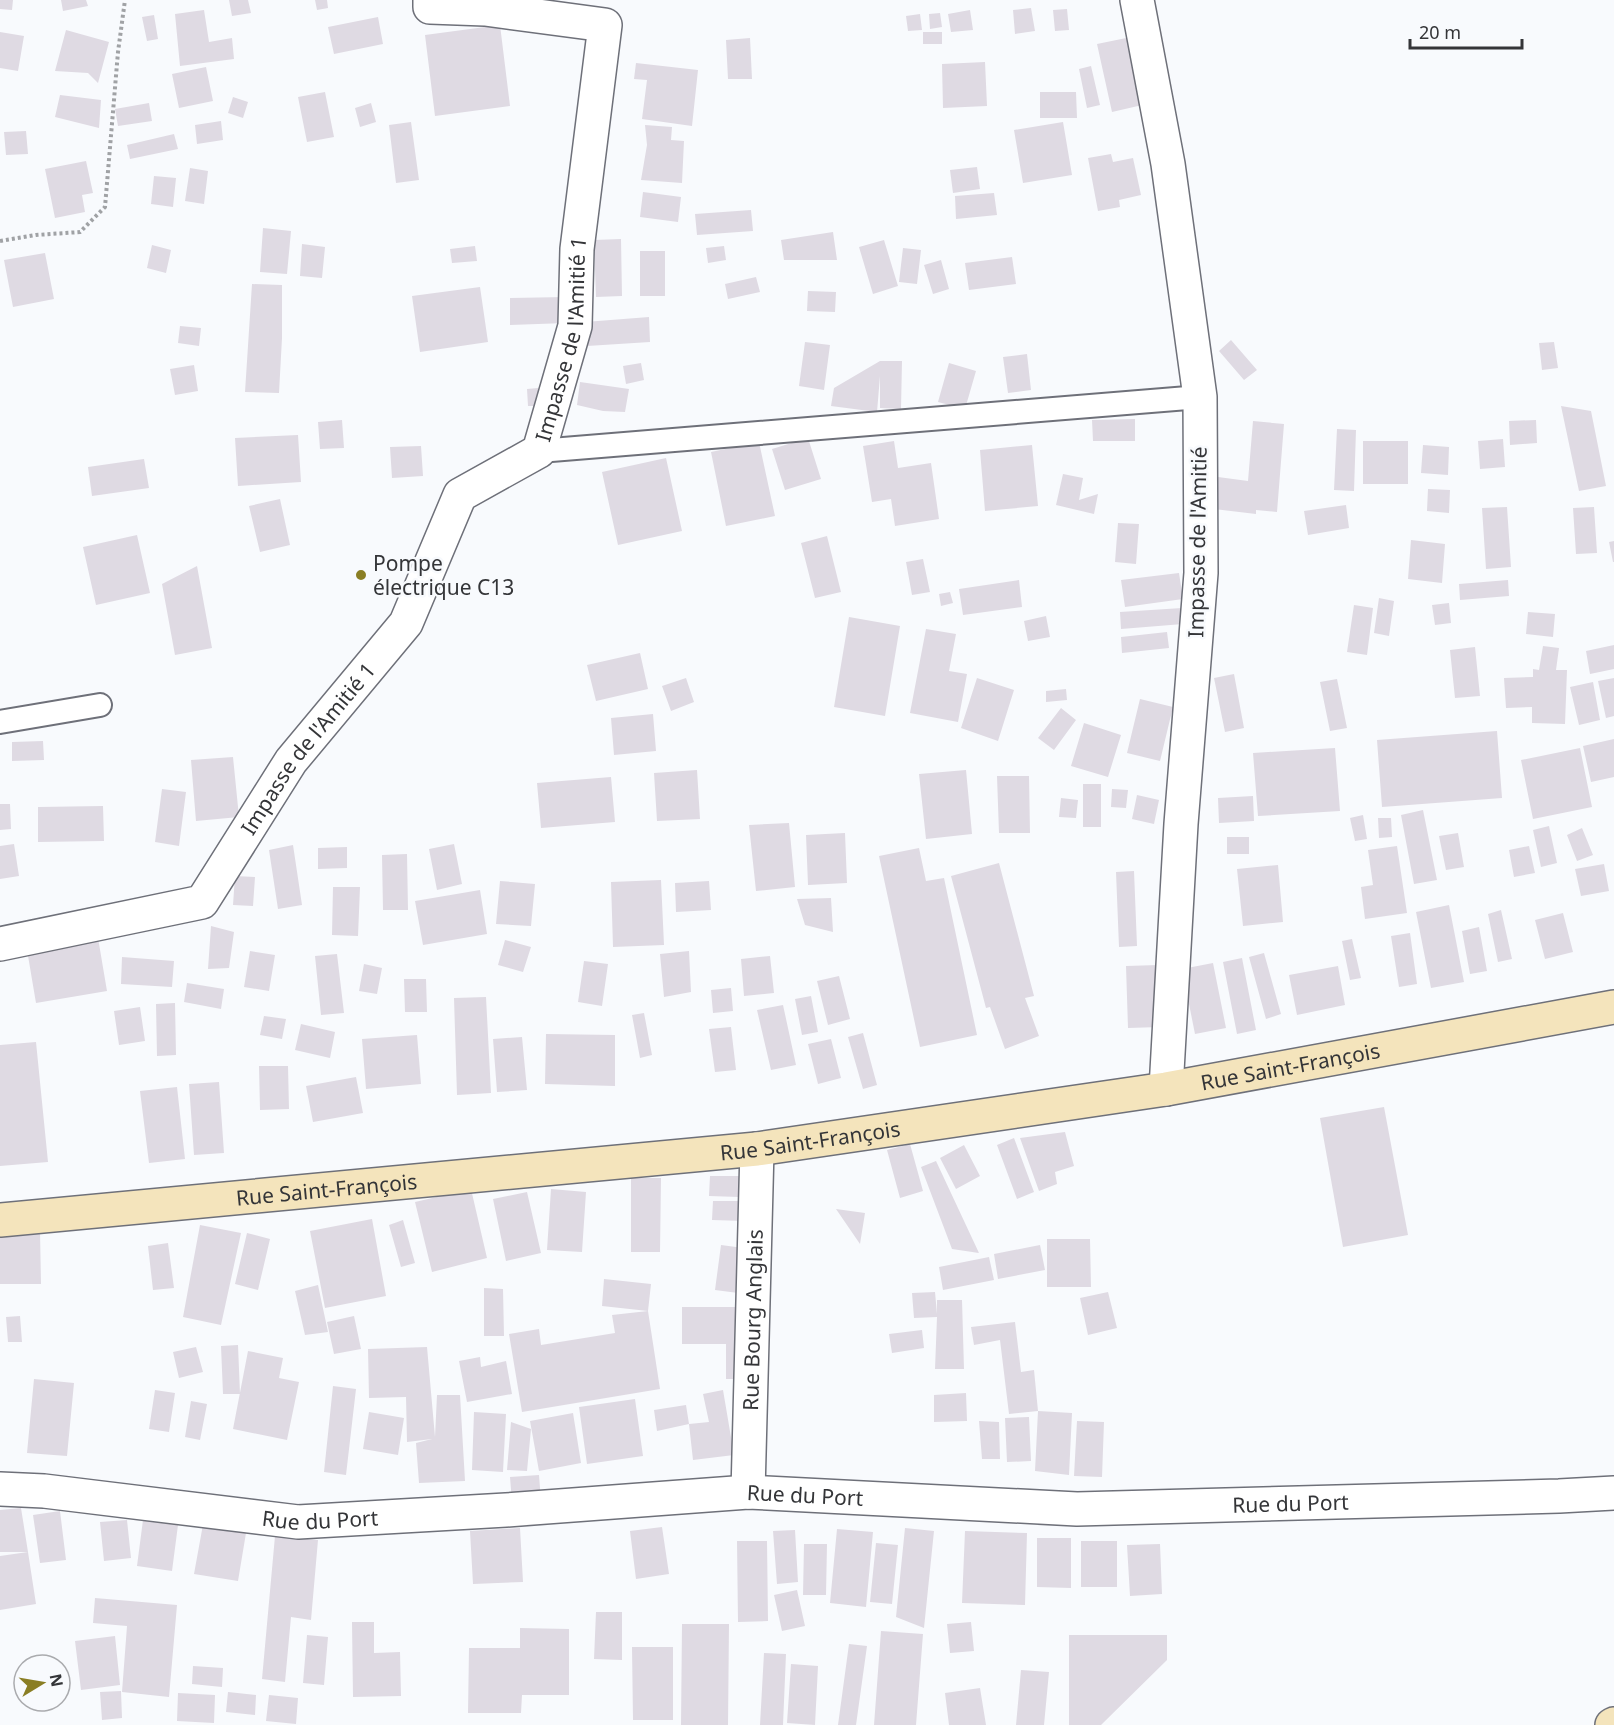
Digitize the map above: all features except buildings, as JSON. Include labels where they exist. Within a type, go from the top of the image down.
[{"type":"street","name":"Impasse de l'Amitié 1","points":[[0,944],[202,902],[291,761],[406,623],[459,495],[539,451],[575,326],[577,249],[605,25],[485,9],[430,7],[430,0]]},
{"type":"street","name":"Impasse de l'Amitié","points":[[1137,0],[1168,164],[1200,397],[1201,573],[1180,824],[1166,1089]]},
{"type":"street","name":"Rue Saint-François","points":[[0,1220],[758,1149],[1166,1089],[1614,1007]]},
{"type":"street","name":"Rue Bourg Anglais","points":[[748,1492],[758,1149]]},
{"type":"street","name":"Rue du Port","points":[[0,1489],[44,1491],[298,1522],[748,1492],[1077,1509],[1614,1493]]},
{"type":"lane","points":[[539,451],[1200,397]]},
{"type":"lane","points":[[0,722],[100,705]]},
{"type":"path","points":[[0,241],[36,235],[80,232],[105,207],[118,52],[125,0]]},
{"type":"place","name":"Pompe électrique C13","points":[[361,575]]}]
